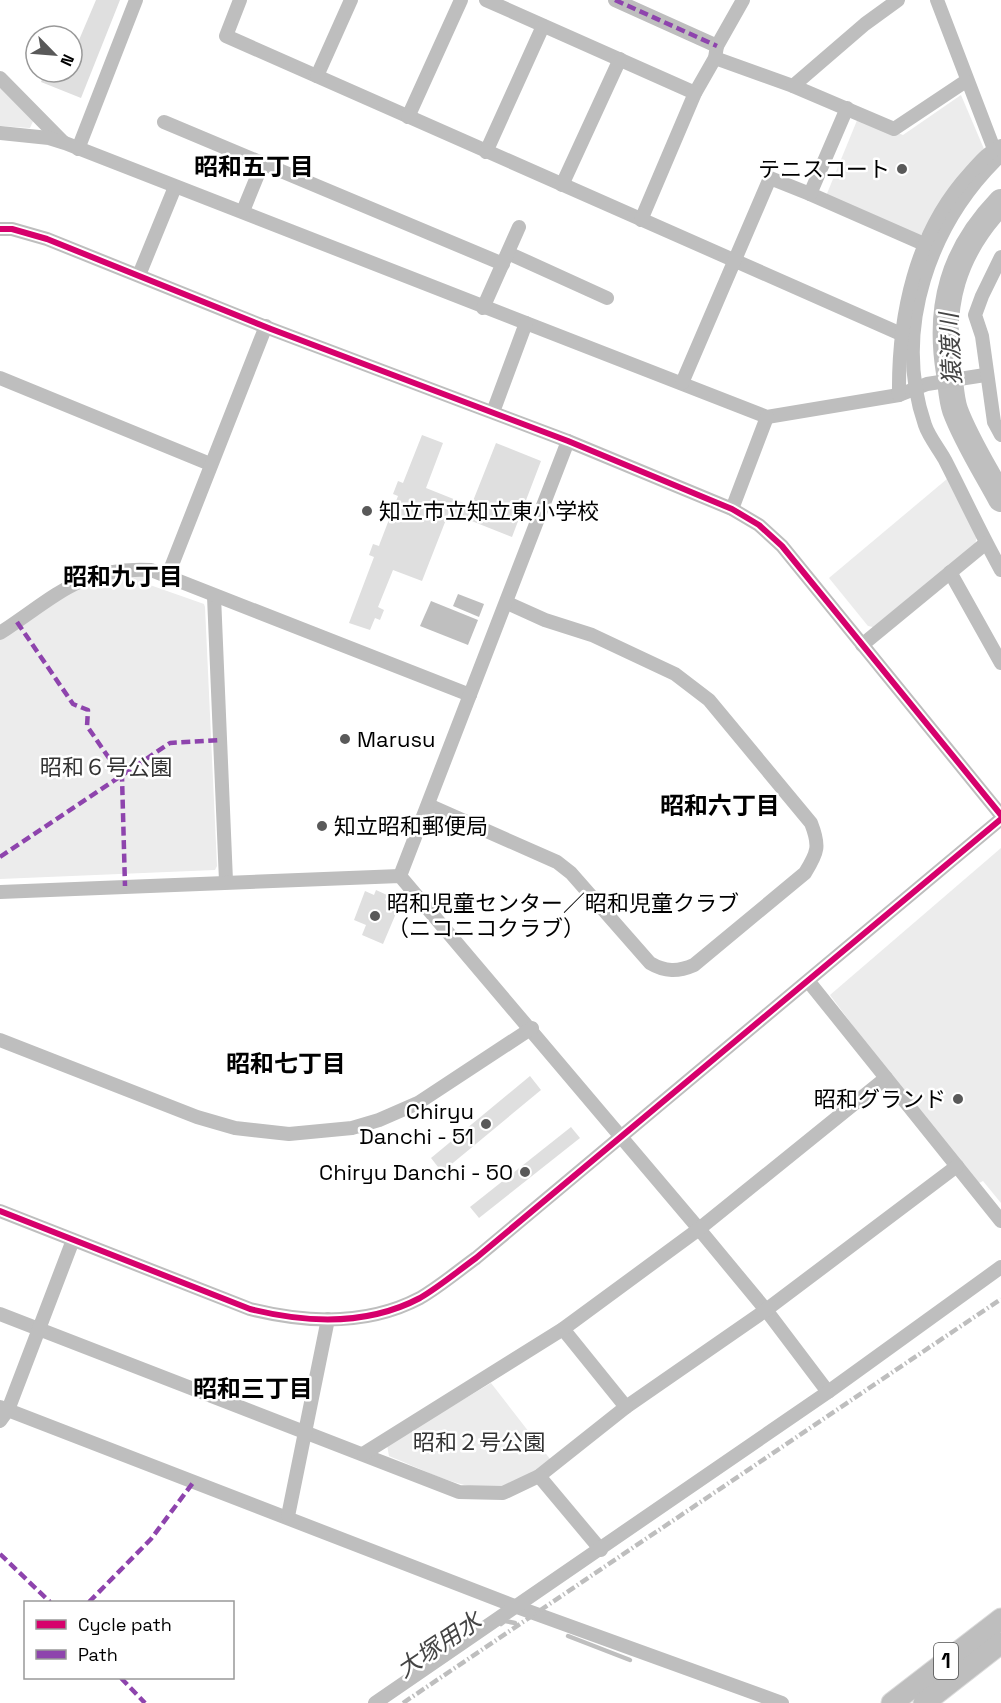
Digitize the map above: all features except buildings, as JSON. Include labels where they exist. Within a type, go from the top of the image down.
[{"type":"highway","name":"1","points":[[892,1703],[1001,1619]]},
{"type":"highway","name":"1","points":[[924,1703],[1001,1643]]},
{"type":"street","points":[[78,149],[136,0]]},
{"type":"street","points":[[240,0],[226,36],[901,334]]},
{"type":"street","points":[[317,76],[351,0]]},
{"type":"street","points":[[408,117],[461,0]]},
{"type":"street","points":[[486,0],[695,93]]},
{"type":"street","points":[[615,0],[716,52],[894,129],[966,81]]},
{"type":"street","points":[[641,220],[695,93],[742,0]]},
{"type":"street","points":[[793,86],[865,24],[898,0]]},
{"type":"street","points":[[937,0],[966,81],[999,150]]},
{"type":"street","points":[[486,152],[543,26]]},
{"type":"street","points":[[562,185],[620,59]]},
{"type":"street","points":[[0,78],[64,143]]},
{"type":"street","points":[[810,194],[847,108]]},
{"type":"street","points":[[164,122],[607,298]]},
{"type":"street","points":[[0,133],[49,138],[64,143],[767,417],[899,395],[921,387],[991,380]]},
{"type":"street","points":[[899,395],[901,334],[924,244],[942,210],[962,182],[999,150]]},
{"type":"street","points":[[999,150],[954,210],[919,290],[912,356],[921,387],[925,428],[1001,570]]},
{"type":"street","points":[[243,211],[263,162]]},
{"type":"street","points":[[682,383],[770,178],[924,244]]},
{"type":"street","points":[[139,275],[175,187]]},
{"type":"street","points":[[483,308],[519,227]]},
{"type":"street","points":[[0,230],[12,229],[47,239],[266,326],[568,441],[732,509],[759,525],[782,546],[1001,817],[809,982],[476,1258],[420,1298],[376,1316],[328,1319],[288,1318],[250,1309],[0,1211]]},
{"type":"street","points":[[1001,257],[981,296],[975,315],[991,380],[994,422],[1001,435]]},
{"type":"street","points":[[493,412],[526,322]]},
{"type":"street","points":[[168,575],[266,326]]},
{"type":"street","points":[[0,378],[210,464]]},
{"type":"street","points":[[732,509],[767,417]]},
{"type":"street","points":[[400,876],[568,441]]},
{"type":"street","points":[[862,645],[986,543]]},
{"type":"street","points":[[0,633],[65,589],[93,574],[126,569],[151,570],[470,695]]},
{"type":"street","points":[[950,572],[1001,663]]},
{"type":"street","points":[[214,596],[226,881]]},
{"type":"street","points":[[428,805],[557,862],[571,873],[643,957],[663,970],[682,970],[694,965],[805,873],[815,857],[818,841],[811,823],[709,700],[675,674],[646,658],[507,603]]},
{"type":"street","points":[[0,892],[226,881],[400,876]]},
{"type":"street","points":[[400,876],[532,1028],[621,1139],[699,1229],[766,1310],[828,1392]]},
{"type":"street","points":[[809,982],[1001,1221]]},
{"type":"street","points":[[0,1040],[197,1117],[235,1128],[289,1134],[352,1128],[389,1116],[418,1103],[532,1028]]},
{"type":"street","points":[[363,1454],[563,1329],[699,1229],[886,1078]]},
{"type":"street","points":[[0,1314],[459,1492],[503,1493],[539,1476],[626,1407],[766,1310],[957,1166]]},
{"type":"street","points":[[73,1240],[39,1329],[3,1412],[288,1516],[517,1607],[782,1703]]},
{"type":"street","points":[[375,1703],[828,1392],[1001,1267]]},
{"type":"street","points":[[288,1516],[307,1433],[328,1319]]},
{"type":"street","points":[[563,1329],[626,1407]]},
{"type":"street","points":[[539,1476],[601,1550]]},
{"type":"green space","points":[[0,84],[34,119],[30,128],[0,126]]},
{"type":"green space","name":"テニスコート","points":[[961,95],[984,149],[948,189],[927,231],[919,236],[826,196],[858,118],[903,135]]},
{"type":"green space","points":[[947,479],[977,537],[975,544],[873,627],[868,626],[829,578]]},
{"type":"green space","name":"昭和６号公園","points":[[125,575],[150,576],[150,585],[204,604],[205,607],[217,866],[215,870],[0,879],[0,639],[74,591],[89,584]]},
{"type":"green space","name":"昭和グランド","points":[[1001,848],[1001,1203],[983,1181],[973,1186],[830,995]]},
{"type":"green space","name":"昭和２号公園","points":[[491,1383],[550,1459],[534,1471],[506,1486],[478,1487],[447,1480],[389,1456],[387,1445]]},
{"type":"shaded area","points":[[458,594],[484,604],[479,617],[453,606]]},
{"type":"shaded area","points":[[431,601],[478,620],[468,645],[420,626]]},
{"type":"waterway","name":"猿渡川","points":[[1001,202],[971,240],[961,260],[953,281],[946,325],[946,348],[955,410],[970,444],[1001,499]]},
{"type":"waterway","name":"大塚用水","points":[[501,1624],[505,1621],[515,1623]]},
{"type":"waterway","name":"大塚用水","points":[[568,1636],[630,1660]]},
{"type":"railway","points":[[403,1703],[1001,1299]]},
{"type":"marked path","points":[[615,0],[717,46]]},
{"type":"marked path","points":[[17,622],[73,704],[88,710],[87,726],[122,777],[125,886]]},
{"type":"marked path","points":[[0,857],[170,743],[220,740]]},
{"type":"marked path","points":[[90,1601],[151,1539],[195,1480]]},
{"type":"marked path","points":[[0,1554],[49,1601]]},
{"type":"marked path","points":[[122,1679],[145,1703]]},
{"type":"cycle path","points":[[0,229],[12,229],[47,239],[271,329],[568,441],[732,509],[759,525],[782,546],[1001,815]]},
{"type":"cycle path","points":[[0,1211],[250,1309],[293,1317],[336,1319],[379,1314],[400,1307],[427,1294],[476,1258],[1001,819]]},
{"type":"place","name":"テニスコート","points":[[902,169]]},
{"type":"place","name":"知立市立知立東小学校","points":[[367,511]]},
{"type":"place","name":"Marusu","points":[[345,739]]},
{"type":"place","name":"知立昭和郵便局","points":[[322,826]]},
{"type":"place","name":"昭和児童センター／昭和児童クラブ （ニコニコクラブ）","points":[[375,916]]},
{"type":"place","name":"昭和グランド","points":[[958,1099]]},
{"type":"place","name":"Chiryu Danchi - 51","points":[[486,1124]]},
{"type":"place","name":"Chiryu Danchi - 50","points":[[525,1172]]},
{"type":"district","name":"昭和五丁目","points":[[254,167]]},
{"type":"district","name":"昭和九丁目","points":[[123,577]]},
{"type":"district","name":"昭和六丁目","points":[[720,806]]},
{"type":"district","name":"昭和七丁目","points":[[286,1064]]},
{"type":"district","name":"昭和三丁目","points":[[253,1389]]}]
